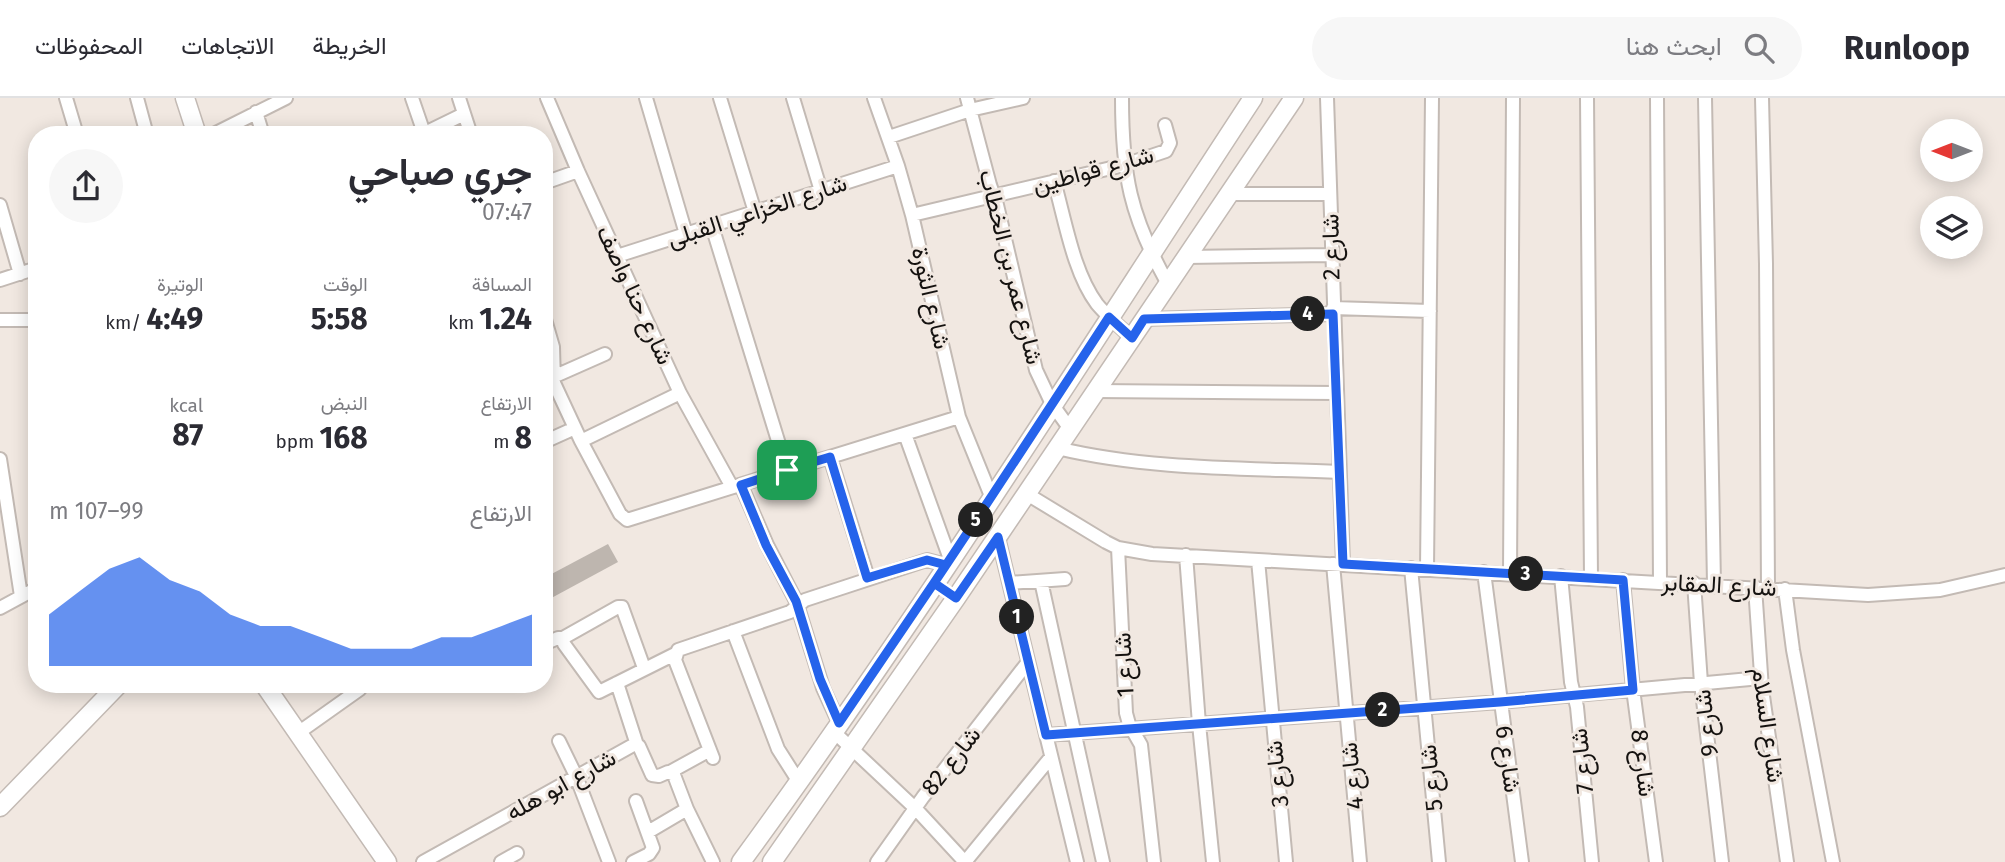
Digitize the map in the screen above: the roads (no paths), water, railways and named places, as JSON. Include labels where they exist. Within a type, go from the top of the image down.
[{"type":"street","points":[[66,98],[74,126]]},
{"type":"street","points":[[137,98],[145,126]]},
{"type":"street","points":[[185,98],[194,126]]},
{"type":"street","points":[[229,126],[271,101],[286,98]]},
{"type":"street","points":[[412,98],[421,126]]},
{"type":"street","points":[[458,98],[468,126]]},
{"type":"street","name":"شارع حنا واصف","points":[[547,98],[680,393],[736,486],[798,606],[836,727]]},
{"type":"street","points":[[646,98],[686,234]]},
{"type":"street","points":[[720,98],[755,212]]},
{"type":"street","points":[[793,98],[821,191]]},
{"type":"street","name":"شارع الثورة","points":[[874,98],[889,137],[912,215],[959,417],[991,496]]},
{"type":"street","points":[[889,137],[969,104],[1023,98]]},
{"type":"street","points":[[1122,98],[1124,165],[1134,208],[1151,253],[1168,284]]},
{"type":"street","points":[[741,862],[799,782],[934,583],[1253,98]]},
{"type":"street","points":[[772,862],[998,537],[1294,98]]},
{"type":"street","name":"شارع 2","points":[[1327,98],[1339,472],[1338,564]]},
{"type":"street","points":[[1427,569],[1432,98]]},
{"type":"street","points":[[1510,573],[1513,98]]},
{"type":"street","points":[[1587,98],[1591,578]]},
{"type":"street","points":[[1657,98],[1660,582]]},
{"type":"street","points":[[1705,98],[1714,584]]},
{"type":"street","name":"شارع السلام","points":[[1762,98],[1766,264],[1760,678],[1787,862]]},
{"type":"street","name":"شارع عمر بن الخطاب","points":[[969,104],[1031,354],[1052,404],[1070,429]]},
{"type":"street","points":[[256,112],[260,126]]},
{"type":"street","points":[[439,126],[464,114]]},
{"type":"street","name":"شارع قواطين","points":[[912,215],[1124,165],[1168,149],[1170,143],[1165,125]]},
{"type":"street","name":"شارع الخزاعي القبلى","points":[[617,256],[898,166]]},
{"type":"street","points":[[553,180],[578,171]]},
{"type":"street","points":[[1054,181],[1081,273],[1090,292],[1109,317],[1132,338]]},
{"type":"street","points":[[1230,194],[1330,194]]},
{"type":"street","points":[[0,205],[20,274]]},
{"type":"street","points":[[712,226],[787,470]]},
{"type":"street","points":[[1186,257],[1332,255]]},
{"type":"street","points":[[0,280],[28,271]]},
{"type":"street","points":[[1144,319],[1333,311],[1430,311]]},
{"type":"street","points":[[0,320],[28,320]]},
{"type":"street","points":[[605,354],[553,377],[581,441],[620,514],[627,520],[959,417]]},
{"type":"street","points":[[1096,391],[1336,393]]},
{"type":"street","points":[[581,441],[680,393]]},
{"type":"street","points":[[553,438],[575,428]]},
{"type":"street","points":[[905,434],[948,562]]},
{"type":"street","points":[[1057,448],[1146,464],[1339,472]]},
{"type":"street","points":[[830,457],[867,578]]},
{"type":"street","points":[[0,459],[21,596]]},
{"type":"street","points":[[1011,466],[1030,489]]},
{"type":"street","name":"شارع المقابر","points":[[1030,489],[1092,535],[1118,548],[1136,552],[1868,595],[1940,590],[2005,575]]},
{"type":"street","points":[[998,537],[1073,860]]},
{"type":"street","name":"شارع 1","points":[[1118,548],[1126,713],[1140,744],[1154,862]]},
{"type":"street","points":[[1186,555],[1213,862]]},
{"type":"street","name":"شارع 3","points":[[1258,559],[1286,862]]},
{"type":"street","points":[[564,638],[564,645],[597,691],[603,691],[676,654],[681,648],[790,612],[806,600],[927,560],[948,562]]},
{"type":"street","name":"شارع 4","points":[[1338,564],[1346,712],[1360,862]]},
{"type":"street","name":"شارع 5","points":[[1411,568],[1439,862]]},
{"type":"street","name":"شارع 6","points":[[1485,572],[1522,862]]},
{"type":"street","name":"شارع 7","points":[[1561,576],[1592,862]]},
{"type":"street","points":[[1009,583],[1065,579]]},
{"type":"street","name":"شارع 8","points":[[1623,580],[1633,690],[1656,862]]},
{"type":"street","points":[[1041,581],[1103,862]]},
{"type":"street","points":[[934,583],[956,598]]},
{"type":"street","name":"شارع 9","points":[[1694,583],[1701,683],[1722,862]]},
{"type":"street","points":[[1786,589],[1793,650],[1833,862]]},
{"type":"street","points":[[0,608],[28,592]]},
{"type":"street","points":[[553,640],[564,638],[622,607],[644,668]]},
{"type":"street","points":[[733,631],[778,750],[799,782]]},
{"type":"street","points":[[676,654],[711,754],[670,772],[674,775],[687,810],[713,862]]},
{"type":"street","name":"شارع 82","points":[[877,862],[1028,662]]},
{"type":"street","points":[[1046,735],[1500,702],[1760,678]]},
{"type":"street","points":[[617,683],[637,745]]},
{"type":"street","points":[[0,807],[109,693]]},
{"type":"street","points":[[270,693],[387,862]]},
{"type":"street","points":[[298,733],[356,693]]},
{"type":"street","points":[[836,727],[852,748],[965,862],[1051,757]]},
{"type":"street","points":[[559,741],[576,776],[609,862]]},
{"type":"street","name":"شارع ابو هله","points":[[423,862],[633,745],[637,745],[652,775],[659,776],[670,772]]},
{"type":"street","points":[[633,862],[651,852],[653,845],[636,801]]},
{"type":"street","points":[[648,832],[687,810]]},
{"type":"street","points":[[501,862],[517,853]]}]
